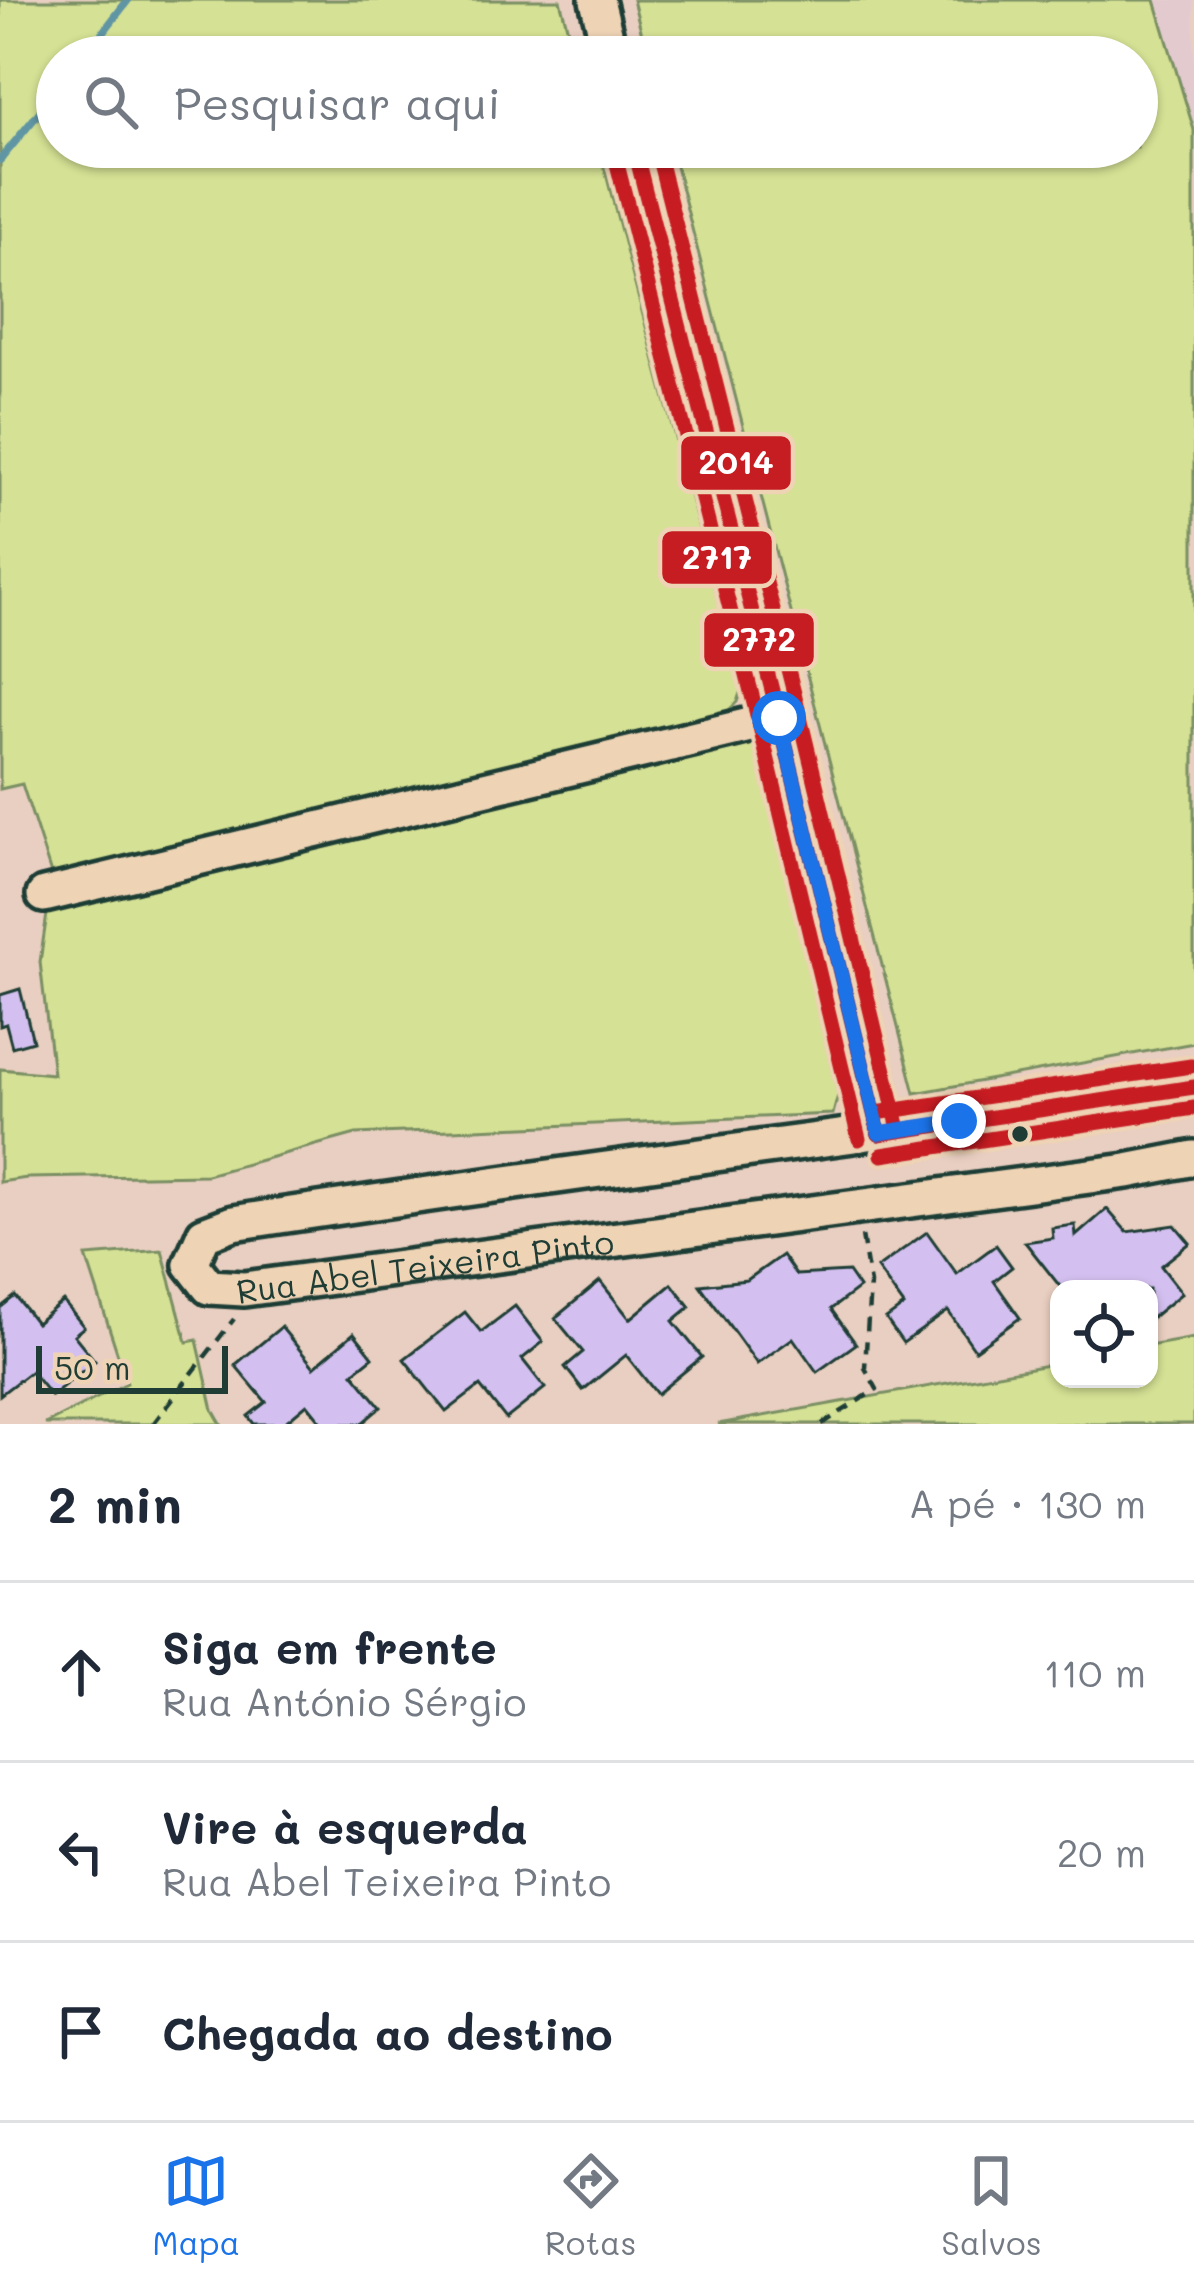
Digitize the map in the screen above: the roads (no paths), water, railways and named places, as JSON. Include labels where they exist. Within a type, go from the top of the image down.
[{"type":"street","points":[[597,0],[606,36]]},
{"type":"street","points":[[639,168],[879,1133]]},
{"type":"street","points":[[44,895],[779,718]]},
{"type":"street","name":"Rua Abel Teixeira Pinto","points":[[1194,1087],[545,1175],[233,1223],[204,1234],[191,1264],[209,1287],[252,1288],[1194,1158]]},
{"type":"waterway","points":[[100,36],[128,0]]},
{"type":"waterway","points":[[0,160],[36,116]]}]
